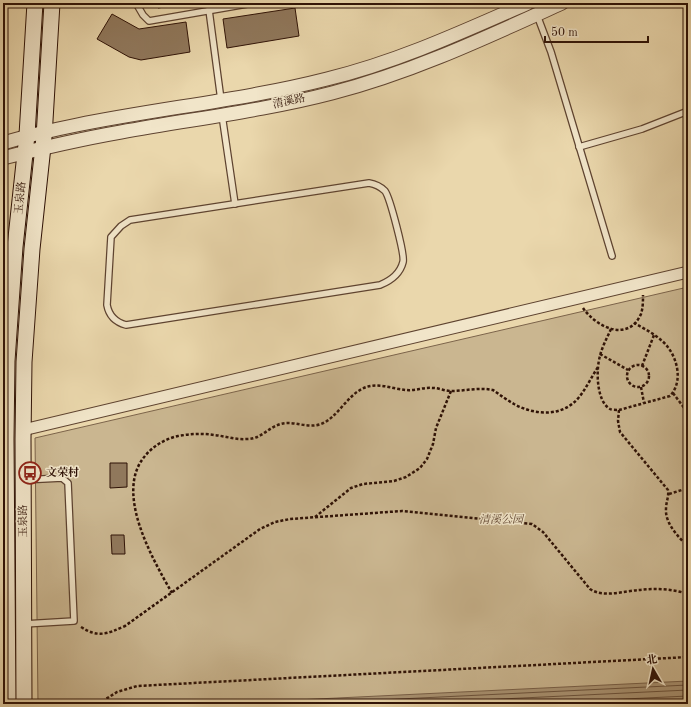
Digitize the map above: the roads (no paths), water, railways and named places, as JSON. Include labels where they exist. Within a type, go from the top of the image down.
[{"type":"main road","name":"玉泉路","points":[[8,704],[5,439],[7,361],[10,304],[26,152],[35,3]]},
{"type":"main road","name":"玉泉路","points":[[24,704],[24,362],[27,305],[43,148],[52,3]]},
{"type":"street","name":"清溪路","points":[[3,143],[77,125],[267,92],[320,81],[387,61],[452,37],[528,3]]},
{"type":"street","name":"清溪路","points":[[3,158],[114,133],[222,115],[332,93],[384,78],[458,50],[562,3]]},
{"type":"street","points":[[23,430],[688,272]]},
{"type":"lane","points":[[136,3],[143,15],[149,21],[253,3]]},
{"type":"lane","points":[[209,10],[221,100]]},
{"type":"lane","points":[[537,14],[551,52],[612,256]]},
{"type":"lane","points":[[579,147],[642,129],[688,111]]},
{"type":"lane","points":[[222,115],[235,204]]},
{"type":"lane","points":[[369,182],[378,185],[388,196],[404,261],[396,276],[380,285],[126,325],[120,324],[112,317],[107,305],[111,237],[121,226],[130,220],[235,204],[369,182]]},
{"type":"lane","points":[[23,480],[62,478],[68,484],[74,622],[24,624]]},
{"type":"water","points":[[688,681],[688,704],[214,704]]},
{"type":"place","name":"文荣村","points":[[30,473]]},
{"type":"park label","name":"清溪公园","points":[[501,520]]}]
